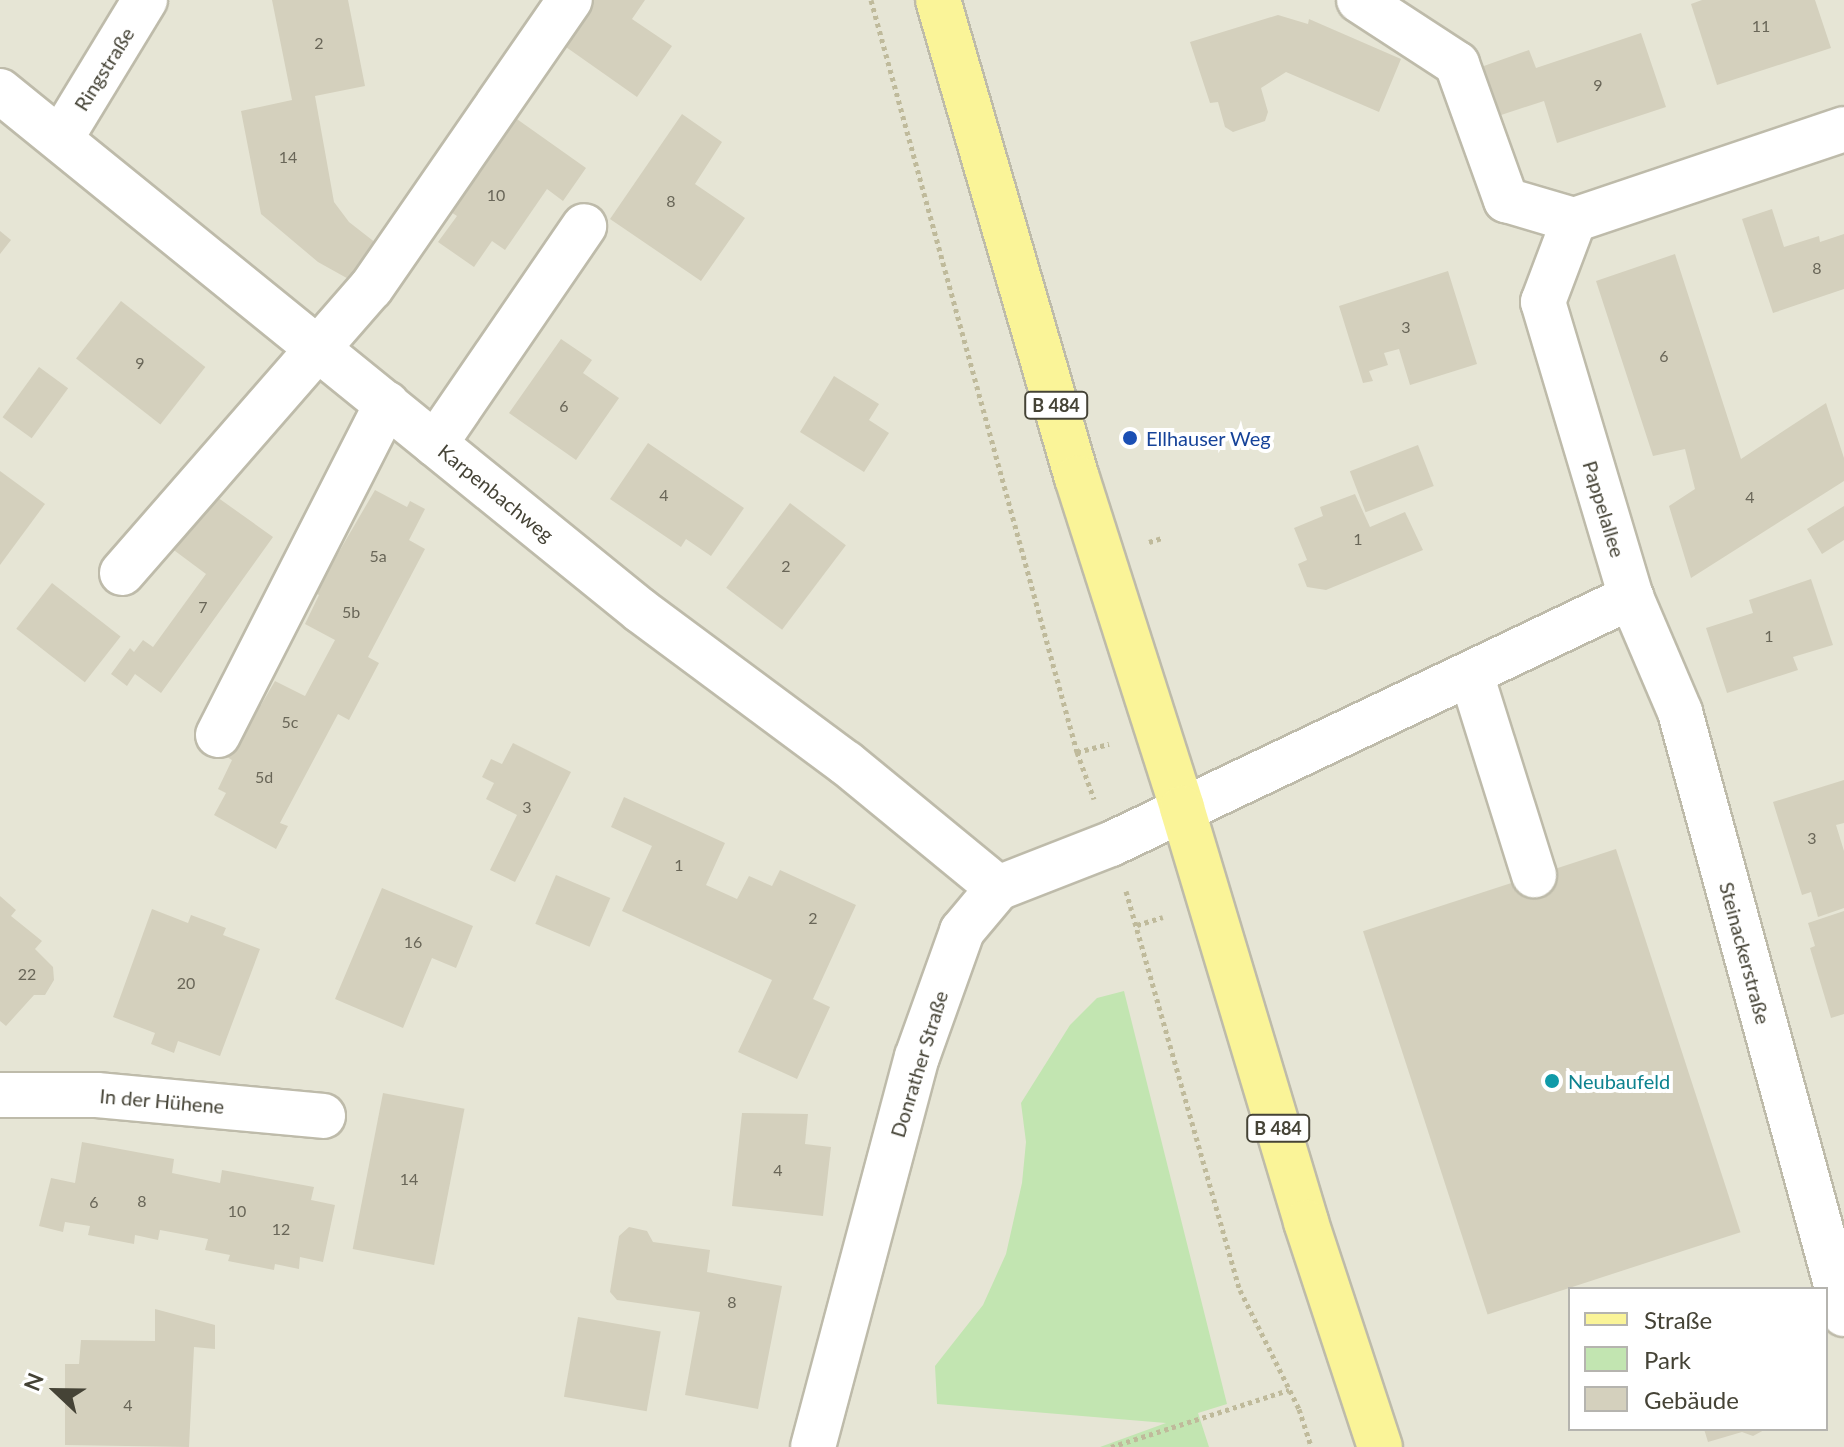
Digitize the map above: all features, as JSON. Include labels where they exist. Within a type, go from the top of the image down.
[{"type":"main road","name":"B 484","points":[[938,0],[1077,478],[1182,808],[1306,1222],[1380,1447]]},
{"type":"street","name":"Ringstraße","points":[[61,138],[145,0]]},
{"type":"street","points":[[122,573],[371,288],[570,0]]},
{"type":"street","points":[[1359,0],[1457,64],[1506,200],[1574,220],[1844,129]]},
{"type":"street","name":"Karpenbachweg","points":[[0,91],[641,611],[846,763],[998,888]]},
{"type":"street","name":"Pappelallee","points":[[1574,220],[1543,302],[1631,597]]},
{"type":"street","points":[[435,444],[584,226]]},
{"type":"street","points":[[218,735],[387,404]]},
{"type":"street","points":[[1182,808],[1631,597]]},
{"type":"street","name":"Steinackerstraße","points":[[1631,597],[1680,712],[1844,1314]]},
{"type":"street","points":[[1471,674],[1534,875]]},
{"type":"street","name":"Donrather Straße","points":[[813,1447],[917,1057],[962,931],[998,888],[1111,844],[1182,808]]},
{"type":"street","name":"In der Hühene","points":[[0,1095],[97,1095],[323,1116]]},
{"type":"path","points":[[871,0],[1077,752],[1137,925],[1209,1190],[1240,1290],[1289,1390],[1311,1447]]},
{"type":"path","points":[[1149,542],[1162,538]]},
{"type":"path","points":[[1111,1447],[1289,1390]]},
{"type":"shaded area","points":[[0,0],[1844,0],[1844,1447],[0,1447]]},
{"type":"green space","points":[[1124,991],[1227,1404],[1198,1413],[1209,1447],[1100,1447],[1166,1423],[937,1404],[935,1366],[983,1305],[1006,1254],[1022,1183],[1026,1142],[1021,1103],[1070,1025],[1097,998]]},
{"type":"building","points":[[272,0],[348,0],[365,86],[315,96],[334,202],[349,222],[381,247],[361,286],[318,262],[261,214],[241,111],[292,100]]},
{"type":"building","points":[[584,0],[645,0],[632,19],[672,46],[637,97],[556,40]]},
{"type":"building","points":[[1702,0],[1815,0],[1831,48],[1717,85],[1691,4]]},
{"type":"building","points":[[1278,15],[1308,24],[1309,19],[1401,59],[1379,112],[1286,72],[1261,88],[1268,112],[1265,121],[1233,132],[1225,127],[1218,102],[1210,103],[1190,42]]},
{"type":"building","points":[[1641,33],[1666,107],[1557,143],[1544,101],[1498,116],[1481,67],[1529,50],[1536,68]]},
{"type":"building","points":[[507,112],[586,168],[563,201],[547,189],[505,250],[492,241],[474,267],[438,242],[457,216],[442,206]]},
{"type":"building","points":[[682,114],[722,142],[695,184],[745,218],[701,281],[610,219]]},
{"type":"building","points":[[1772,209],[1784,247],[1819,236],[1820,242],[1844,234],[1844,289],[1773,313],[1742,219]]},
{"type":"building","points":[[0,231],[11,240],[0,254]]},
{"type":"building","points":[[1675,254],[1741,459],[1826,403],[1844,458],[1844,481],[1691,578],[1669,506],[1695,489],[1685,449],[1653,456],[1596,281]]},
{"type":"building","points":[[1448,271],[1477,364],[1410,385],[1399,349],[1384,353],[1388,365],[1369,371],[1373,381],[1363,383],[1339,306]]},
{"type":"building","points":[[121,301],[205,367],[160,424],[76,359]]},
{"type":"building","points":[[561,339],[592,360],[583,373],[619,398],[576,460],[509,413]]},
{"type":"building","points":[[39,367],[68,388],[32,438],[3,417]]},
{"type":"building","points":[[834,376],[879,404],[869,420],[889,433],[864,472],[800,432]]},
{"type":"building","points":[[648,443],[744,508],[711,556],[686,539],[681,547],[610,499]]},
{"type":"building","points":[[1418,445],[1434,486],[1366,512],[1350,471]]},
{"type":"building","points":[[0,471],[45,504],[0,565]]},
{"type":"building","points":[[375,490],[407,507],[410,501],[425,509],[409,540],[425,549],[368,657],[379,663],[349,720],[338,714],[280,823],[288,826],[276,849],[214,815],[226,793],[218,789],[232,760],[227,757],[257,702],[261,705],[275,681],[305,696],[335,640],[305,624],[319,595],[315,593]]},
{"type":"building","points":[[1355,494],[1370,527],[1405,512],[1423,550],[1326,590],[1307,587],[1298,564],[1307,560],[1294,528],[1323,516],[1320,507]]},
{"type":"building","points":[[217,497],[273,537],[161,693],[135,674],[127,686],[111,674],[130,648],[134,652],[143,640],[153,647],[206,574],[163,542],[185,512],[199,522]]},
{"type":"building","points":[[790,503],[846,545],[782,630],[726,588]]},
{"type":"building","points":[[1844,506],[1844,540],[1822,554],[1807,529]]},
{"type":"building","points":[[1811,579],[1833,645],[1793,657],[1798,670],[1727,693],[1706,628],[1753,613],[1749,600]]},
{"type":"building","points":[[52,583],[121,637],[85,682],[16,629]]},
{"type":"building","points":[[513,743],[571,772],[515,882],[490,870],[517,815],[486,799],[494,783],[482,777],[491,759],[502,764]]},
{"type":"building","points":[[1844,780],[1844,823],[1836,825],[1844,851],[1844,908],[1818,917],[1811,892],[1802,895],[1773,802]]},
{"type":"building","points":[[624,797],[725,843],[706,885],[737,899],[749,876],[772,886],[780,870],[856,905],[813,999],[830,1007],[797,1079],[738,1052],[772,980],[622,911],[652,846],[611,827]]},
{"type":"building","name":"Neubaufeld","points":[[1616,849],[1741,1232],[1488,1314],[1363,931]]},
{"type":"building","points":[[556,875],[610,898],[590,947],[535,924]]},
{"type":"building","points":[[382,888],[473,926],[456,968],[432,958],[403,1028],[335,999]]},
{"type":"building","points":[[0,896],[16,910],[11,916],[42,941],[35,949],[53,967],[54,980],[45,995],[34,995],[6,1026],[0,1021]]},
{"type":"building","points":[[152,909],[188,923],[191,915],[226,928],[223,935],[260,949],[220,1056],[178,1041],[174,1053],[151,1044],[155,1033],[113,1017]]},
{"type":"building","points":[[1844,911],[1844,1014],[1831,1018],[1810,948],[1815,946],[1808,923]]},
{"type":"building","points":[[383,1093],[464,1109],[434,1265],[353,1249]]},
{"type":"building","points":[[742,1113],[808,1114],[805,1144],[831,1147],[823,1216],[732,1206]]},
{"type":"building","points":[[82,1142],[174,1159],[172,1173],[220,1183],[222,1170],[314,1187],[311,1200],[335,1205],[323,1262],[300,1257],[299,1269],[275,1264],[274,1270],[228,1261],[230,1255],[205,1250],[208,1239],[160,1230],[158,1240],[135,1235],[134,1244],[88,1235],[90,1226],[65,1222],[63,1232],[39,1226],[51,1178],[75,1183]]},
{"type":"building","points":[[629,1227],[647,1231],[653,1242],[710,1250],[707,1272],[782,1286],[758,1409],[685,1395],[700,1312],[617,1300],[610,1292],[619,1236]]},
{"type":"building","points":[[155,1309],[215,1325],[215,1349],[194,1347],[189,1447],[65,1445],[65,1364],[79,1364],[81,1340],[155,1341]]},
{"type":"building","points":[[578,1317],[661,1332],[647,1411],[564,1397]]},
{"type":"building","points":[[1705,1431],[1762,1431],[1753,1436],[1742,1432],[1708,1442]]},
{"type":"place","name":"Ellhauser Weg","points":[[1130,438]]},
{"type":"place","name":"Neubaufeld","points":[[1552,1081]]}]
